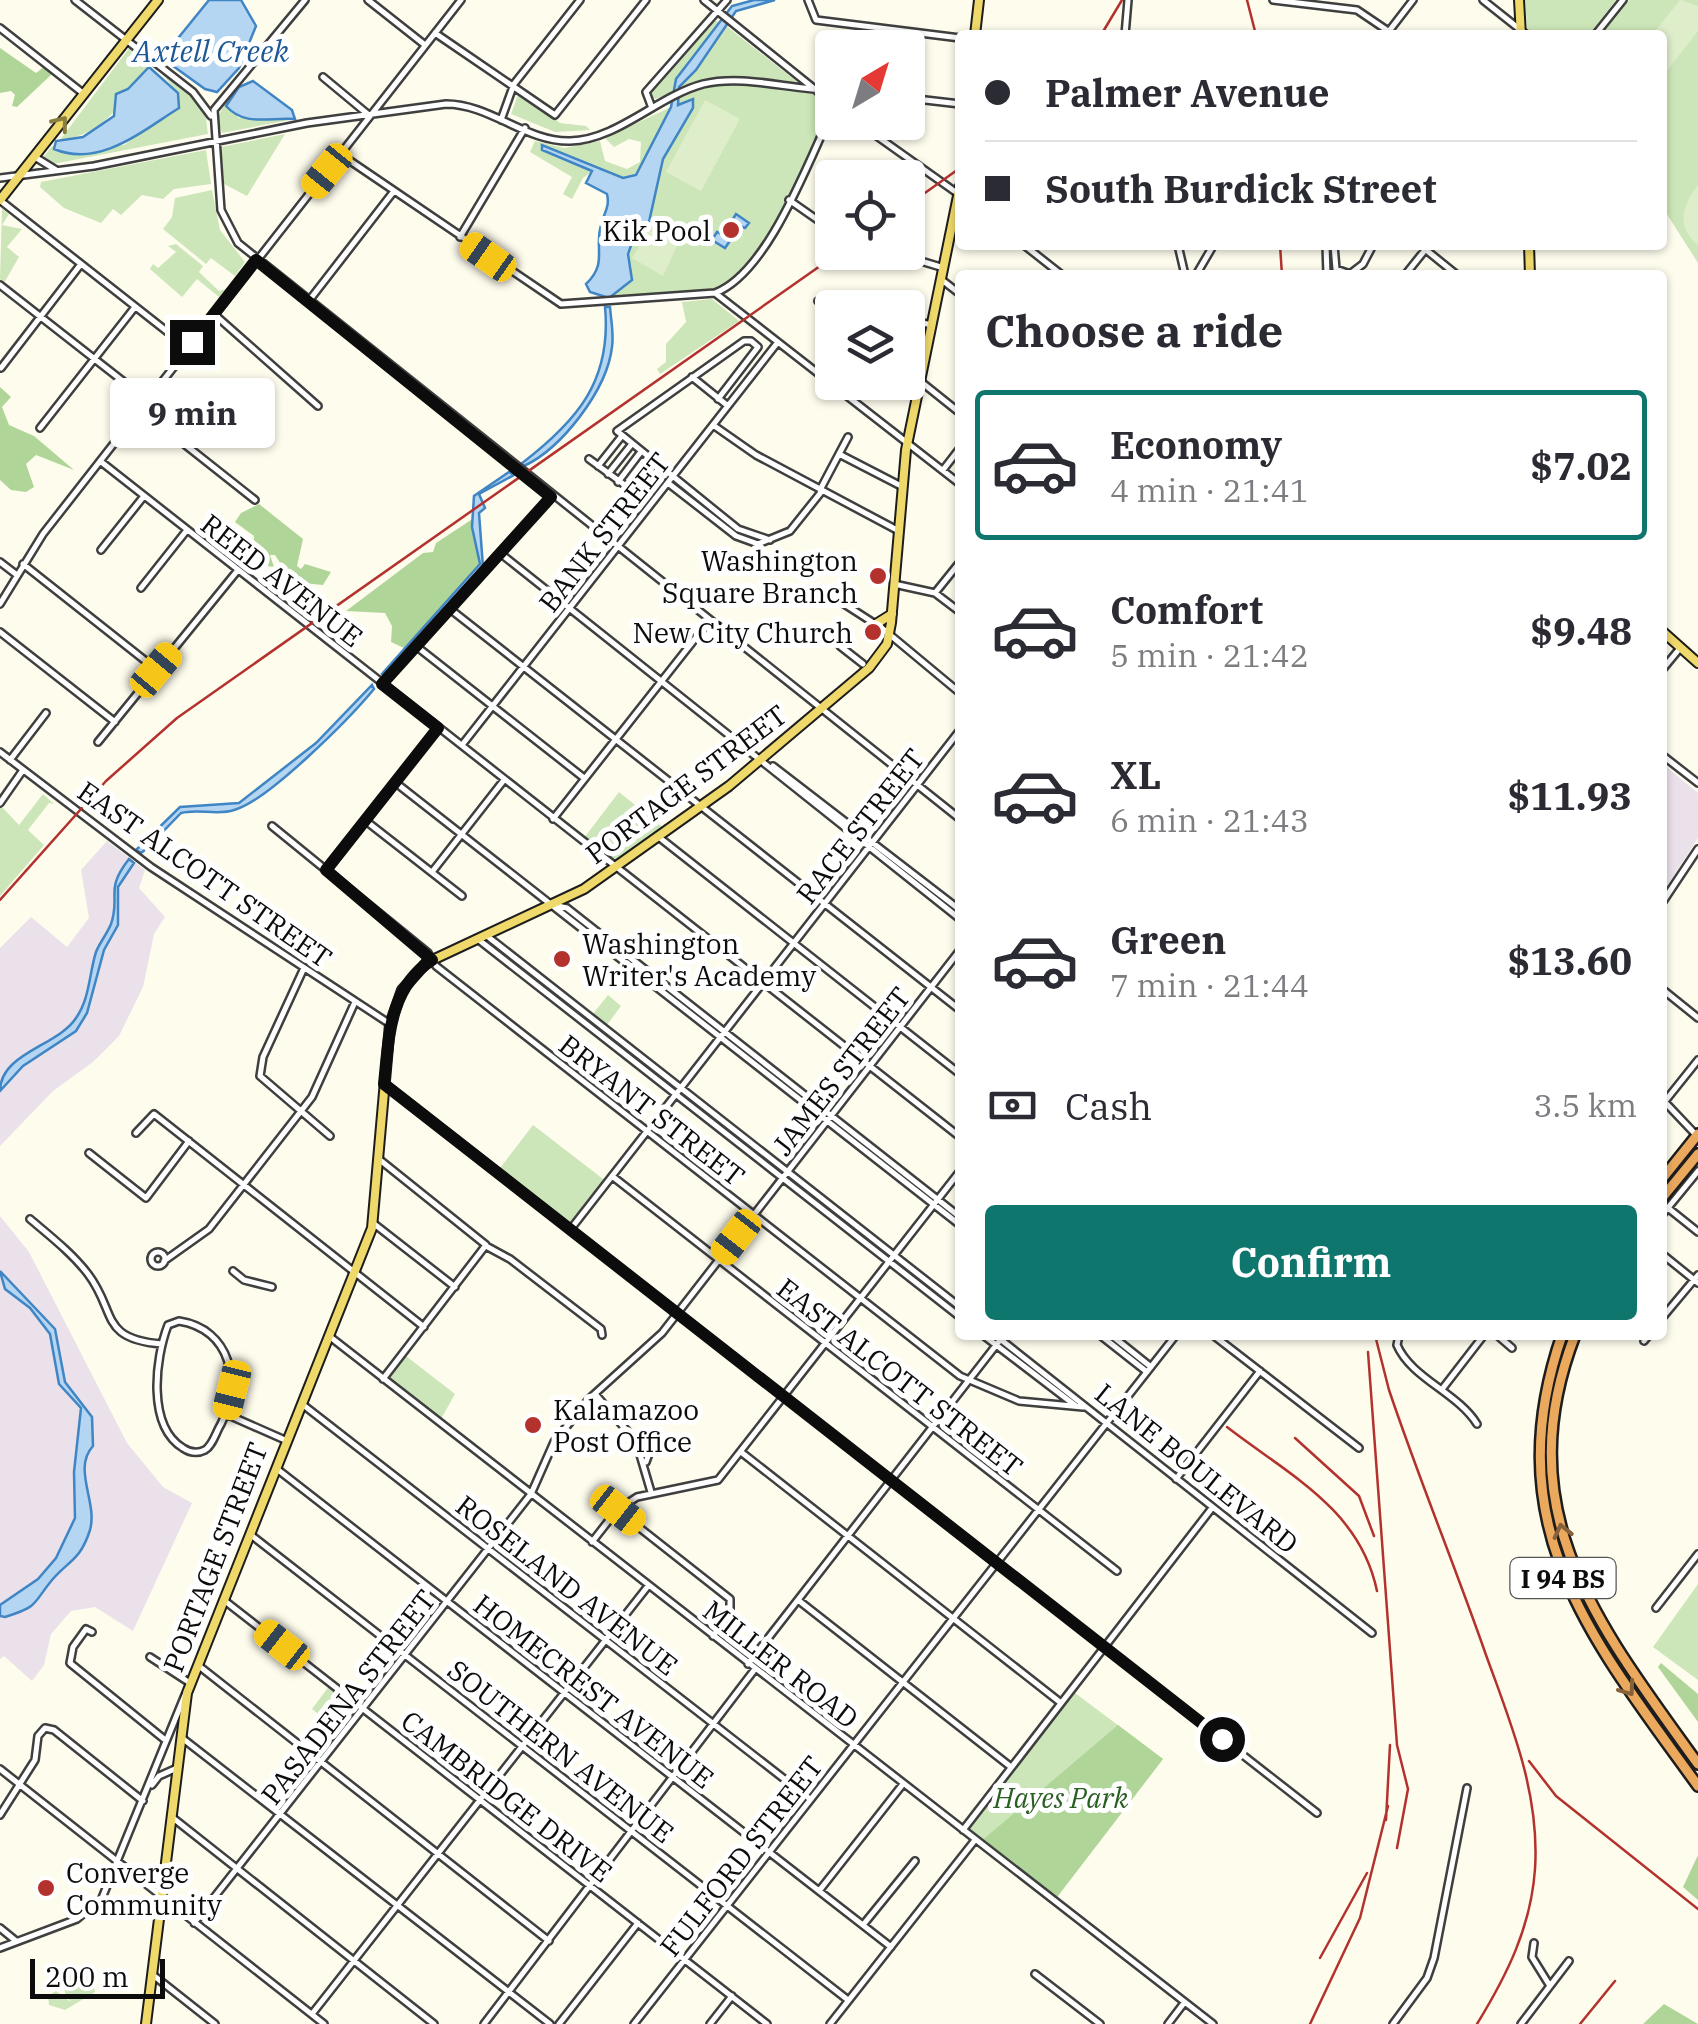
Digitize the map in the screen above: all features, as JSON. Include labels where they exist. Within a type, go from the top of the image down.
[{"type":"highway","points":[[1667,1173],[1698,1138]]},
{"type":"highway","points":[[1667,1181],[1698,1138]]},
{"type":"highway","points":[[1667,1200],[1698,1154]]},
{"type":"highway","name":"I 94 BS","points":[[1560,1340],[1549,1377],[1540,1450],[1544,1508],[1555,1556],[1596,1642],[1698,1786]]},
{"type":"highway","name":"I 94 BS","points":[[1574,1340],[1556,1401],[1552,1446],[1564,1541],[1575,1576],[1605,1634],[1698,1764]]},
{"type":"main road","points":[[0,200],[158,0]]},
{"type":"main road","points":[[976,30],[979,0]]},
{"type":"main road","points":[[1520,0],[1523,30]]},
{"type":"main road","name":"PORTAGE STREET","points":[[925,358],[955,218]]},
{"type":"main road","name":"PORTAGE STREET","points":[[146,2024],[189,1688],[372,1223],[390,1024],[402,990],[432,960],[555,906],[660,838],[869,668],[889,636],[907,442],[916,400]]},
{"type":"main road","points":[[876,624],[892,614]]},
{"type":"main road","points":[[1667,635],[1698,663]]},
{"type":"street","points":[[74,0],[200,98],[212,118],[221,210],[233,237],[256,260],[955,815]]},
{"type":"street","points":[[212,118],[218,101],[305,0]]},
{"type":"street","points":[[368,0],[425,45]]},
{"type":"street","points":[[501,120],[514,84],[580,0]]},
{"type":"street","points":[[435,33],[555,115],[646,0]]},
{"type":"street","points":[[704,0],[815,90]]},
{"type":"street","points":[[652,108],[646,95],[648,89],[724,16],[727,0]]},
{"type":"street","points":[[808,0],[816,20],[955,37]]},
{"type":"street","points":[[1125,30],[1128,0]]},
{"type":"street","points":[[1273,0],[1358,10],[1385,30]]},
{"type":"street","points":[[1393,30],[1413,0]]},
{"type":"street","points":[[1483,0],[1520,30]]},
{"type":"street","points":[[1599,30],[1623,0]]},
{"type":"street","points":[[0,604],[23,564],[100,461],[457,2]]},
{"type":"street","points":[[0,28],[84,94]]},
{"type":"street","points":[[322,77],[370,116]]},
{"type":"street","points":[[0,178],[59,172],[215,141],[458,104],[556,140],[584,140],[679,94],[730,81],[815,90]]},
{"type":"street","points":[[200,98],[218,101]]},
{"type":"street","points":[[925,100],[955,103]]},
{"type":"street","points":[[460,238],[524,128]]},
{"type":"street","points":[[340,154],[553,301],[607,303],[715,293],[746,273],[818,140]]},
{"type":"street","points":[[882,140],[955,191]]},
{"type":"street","points":[[35,157],[59,172]]},
{"type":"street","points":[[308,302],[394,192]]},
{"type":"street","points":[[0,200],[188,348]]},
{"type":"street","points":[[789,200],[815,218]]},
{"type":"street","points":[[1030,250],[1056,270]]},
{"type":"street","points":[[1355,270],[1370,250]]},
{"type":"street","points":[[1430,250],[1452,270]]},
{"type":"street","points":[[925,262],[944,268]]},
{"type":"street","points":[[0,368],[81,264]]},
{"type":"street","points":[[942,280],[955,290]]},
{"type":"street","points":[[0,285],[147,400]]},
{"type":"street","points":[[715,293],[955,480]]},
{"type":"street","points":[[40,428],[136,307]]},
{"type":"street","points":[[214,314],[318,406]]},
{"type":"street","points":[[925,324],[932,325]]},
{"type":"street","points":[[718,399],[758,347],[748,339],[618,430],[671,480],[738,529],[770,540],[790,531],[821,490],[848,437]]},
{"type":"street","name":"BANK STREET","points":[[461,746],[778,342]]},
{"type":"street","points":[[692,377],[728,406]]},
{"type":"street","points":[[925,385],[955,409]]},
{"type":"street","points":[[140,409],[255,500]]},
{"type":"street","points":[[714,425],[748,450],[899,530]]},
{"type":"street","points":[[598,466],[622,436]]},
{"type":"street","points":[[608,474],[630,445]]},
{"type":"street","points":[[618,482],[640,453]]},
{"type":"street","points":[[838,454],[903,486]]},
{"type":"street","points":[[943,470],[955,454]]},
{"type":"street","points":[[589,459],[637,494],[660,468]]},
{"type":"street","points":[[627,489],[650,460]]},
{"type":"street","name":"REED AVENUE","points":[[100,461],[955,1133]]},
{"type":"street","points":[[101,550],[144,496]]},
{"type":"street","points":[[379,682],[551,497]]},
{"type":"street","points":[[141,588],[187,530]]},
{"type":"street","points":[[500,552],[955,914]]},
{"type":"street","points":[[0,562],[17,575]]},
{"type":"street","points":[[23,564],[156,670]]},
{"type":"street","points":[[935,593],[955,568]]},
{"type":"street","points":[[98,742],[238,570]]},
{"type":"street","points":[[894,584],[935,593],[955,608]]},
{"type":"street","points":[[838,600],[876,624],[955,689]]},
{"type":"street","points":[[450,609],[955,1006]]},
{"type":"street","points":[[552,819],[709,621]]},
{"type":"street","points":[[0,632],[114,722]]},
{"type":"street","points":[[416,646],[584,778]]},
{"type":"street","points":[[840,646],[863,664]]},
{"type":"street","points":[[1667,664],[1680,647]]},
{"type":"street","points":[[10,760],[46,713]]},
{"type":"street","points":[[326,870],[438,728]]},
{"type":"street","name":"RACE STREET","points":[[570,1230],[955,737]]},
{"type":"street","name":"EAST ALCOTT STREET","points":[[0,752],[136,856],[390,1024]]},
{"type":"street","points":[[1667,759],[1698,783]]},
{"type":"street","points":[[0,803],[23,770]]},
{"type":"street","points":[[432,872],[504,780]]},
{"type":"street","points":[[396,783],[955,1214]]},
{"type":"street","points":[[366,820],[462,896]]},
{"type":"street","name":"BRYANT STREET","points":[[272,826],[432,960],[968,1380],[1019,1402],[1080,1407]]},
{"type":"street","points":[[660,838],[955,1070]]},
{"type":"street","points":[[1667,896],[1698,850]]},
{"type":"street","points":[[925,887],[955,907]]},
{"type":"street","points":[[483,938],[955,1311]]},
{"type":"street","name":"JAMES STREET","points":[[531,1494],[548,1450],[595,1394],[654,1341],[677,1314],[955,957]]},
{"type":"street","points":[[304,968],[260,1071],[266,1085],[330,1136]]},
{"type":"street","points":[[1667,992],[1698,1018]]},
{"type":"street","points":[[164,1261],[209,1229],[301,1111],[321,1083],[355,1002]]},
{"type":"street","points":[[1667,1098],[1698,1060]]},
{"type":"street","points":[[384,1084],[1318,1813]]},
{"type":"street","points":[[1667,1105],[1698,1138]]},
{"type":"street","points":[[136,1133],[154,1114],[424,1326]]},
{"type":"street","points":[[89,1153],[146,1198],[189,1141]]},
{"type":"street","points":[[378,1158],[486,1245],[520,1266],[601,1329],[602,1335]]},
{"type":"street","points":[[1667,1201],[1698,1171]]},
{"type":"street","name":"EAST ALCOTT STREET","points":[[612,1176],[1117,1572]]},
{"type":"street","points":[[592,1542],[618,1510],[651,1492],[711,1484],[741,1452],[955,1177]]},
{"type":"street","points":[[936,1202],[955,1220]]},
{"type":"street","points":[[1667,1205],[1698,1232]]},
{"type":"street","points":[[30,1219],[85,1270],[115,1329],[137,1341],[162,1344]]},
{"type":"street","points":[[372,1223],[455,1287]]},
{"type":"street","points":[[384,1380],[486,1245]]},
{"type":"street","points":[[1667,1258],[1697,1279],[1667,1312]]},
{"type":"street","points":[[233,1272],[244,1280],[272,1287]]},
{"type":"street","points":[[947,1301],[955,1305]]},
{"type":"street","points":[[179,1321],[192,1324],[222,1348],[234,1375],[226,1414],[206,1450],[190,1452],[172,1440],[159,1412],[162,1344],[168,1325],[179,1321]]},
{"type":"street","name":"MILLER ROAD","points":[[326,1334],[1213,2024]]},
{"type":"street","points":[[484,2024],[712,1723],[798,1600],[998,1340]]},
{"type":"street","name":"LANE BOULEVARD","points":[[1001,1340],[1080,1407],[1372,1633]]},
{"type":"street","points":[[1107,1340],[1149,1370]]},
{"type":"street","points":[[1116,1340],[1149,1370]]},
{"type":"street","name":"FULFORD STREET","points":[[634,2024],[1172,1340]]},
{"type":"street","points":[[1220,1340],[1358,1448]]},
{"type":"street","points":[[1399,1340],[1404,1356],[1478,1424]]},
{"type":"street","points":[[1443,1388],[1480,1340]]},
{"type":"street","points":[[1502,1340],[1512,1348]]},
{"type":"street","points":[[1176,1480],[1260,1371]]},
{"type":"street","points":[[595,1394],[636,1441],[646,1462],[651,1492]]},
{"type":"street","name":"ROSELAND AVENUE","points":[[300,1402],[810,1799]]},
{"type":"street","points":[[226,1414],[284,1440]]},
{"type":"street","points":[[636,1441],[652,1444],[646,1462]]},
{"type":"street","points":[[741,1452],[1062,1702]]},
{"type":"street","name":"HOMECREST AVENUE","points":[[274,1467],[891,1946]]},
{"type":"street","name":"PASADENA STREET","points":[[194,1923],[531,1494]]},
{"type":"street","points":[[962,1830],[1212,1508]]},
{"type":"street","points":[[618,1510],[730,1600],[730,1614],[712,1636]]},
{"type":"street","name":"SOUTHERN AVENUE","points":[[249,1534],[848,2000]]},
{"type":"street","points":[[1656,1608],[1698,1554]]},
{"type":"street","points":[[312,2014],[648,1586]]},
{"type":"street","name":"CAMBRIDGE DRIVE","points":[[222,1599],[767,2024]]},
{"type":"street","points":[[798,1600],[1011,1767]]},
{"type":"street","points":[[89,1630],[68,1660],[164,1739]]},
{"type":"street","points":[[0,1948],[90,1911],[107,1890],[164,1739],[189,1688],[150,1657]]},
{"type":"street","points":[[197,1664],[549,1941]]},
{"type":"street","points":[[0,1815],[36,1760],[41,1730],[49,1728],[143,1801]]},
{"type":"street","points":[[182,1738],[550,2024]]},
{"type":"street","points":[[143,1801],[159,1776],[177,1768]]},
{"type":"street","points":[[0,1769],[324,2024]]},
{"type":"street","points":[[819,1891],[903,1784]]},
{"type":"street","points":[[1394,2024],[1427,1978],[1434,1958],[1467,1788]]},
{"type":"street","points":[[172,1818],[434,2024]]},
{"type":"street","points":[[830,2024],[975,1840]]},
{"type":"street","points":[[863,1925],[915,1861]]},
{"type":"street","points":[[559,2024],[638,1923]]},
{"type":"street","points":[[0,1928],[16,1942]]},
{"type":"street","points":[[1534,1943],[1532,1957],[1550,1986]]},
{"type":"street","points":[[1521,2024],[1569,1961]]},
{"type":"street","points":[[1036,1974],[1100,2024]]},
{"type":"street","points":[[152,1975],[215,2024]]},
{"type":"street","points":[[710,2024],[732,1996]]},
{"type":"street","points":[[1168,2024],[1184,2002]]},
{"type":"shaded area","points":[[1667,767],[1698,793],[1698,838],[1667,886]]},
{"type":"shaded area","points":[[107,841],[145,870],[139,888],[165,917],[154,934],[143,987],[119,1036],[93,1062],[53,1091],[0,1146],[0,948],[31,917],[67,947],[89,918],[81,870]]},
{"type":"shaded area","points":[[0,1216],[29,1252],[127,1443],[163,1487],[192,1503],[133,1631],[95,1607],[71,1611],[51,1634],[44,1665],[32,1681],[4,1656],[0,1659]]},
{"type":"green space","points":[[1525,0],[1616,0],[1593,30],[1527,27]]},
{"type":"green space","points":[[1629,0],[1698,0],[1698,263],[1667,214],[1667,30],[1605,30]]},
{"type":"green space","points":[[1680,0],[1698,6],[1698,31],[1667,70],[1667,30],[1656,30]]},
{"type":"green space","points":[[715,21],[720,22],[689,60],[671,93],[655,99],[651,94],[655,85]]},
{"type":"green space","points":[[725,25],[815,96],[817,140],[771,232],[741,272],[725,284],[698,293],[610,300],[677,106],[678,87]]},
{"type":"green space","points":[[130,47],[153,69],[149,67],[101,124],[76,137],[60,140]]},
{"type":"green space","points":[[0,48],[36,73],[44,67],[52,74],[17,107],[12,106],[15,95],[11,91],[0,93]]},
{"type":"green space","points":[[158,69],[204,104],[208,134],[53,164],[42,159],[52,146],[124,145],[145,129],[178,93]]},
{"type":"green space","points":[[232,92],[226,106],[239,118],[295,119],[222,133],[217,118]]},
{"type":"green space","points":[[519,92],[560,123],[590,130],[555,132],[511,114]]},
{"type":"green space","points":[[705,100],[740,119],[701,191],[666,172]]},
{"type":"green space","points":[[671,107],[636,175],[623,178],[542,145],[542,150],[593,171],[583,178],[572,199],[563,194],[572,177],[530,152],[535,141],[564,148],[600,141],[605,161],[627,169],[640,162],[641,142],[629,139],[614,147],[605,138]]},
{"type":"green space","points":[[285,134],[247,196],[224,184],[221,147]]},
{"type":"green space","points":[[206,150],[211,184],[174,189],[163,199],[142,195],[121,215],[113,209],[101,223],[64,208],[40,187],[41,182]]},
{"type":"green space","points":[[1698,185],[1698,245],[1686,231],[1684,216]]},
{"type":"green space","points":[[212,190],[220,230],[245,262],[235,276],[211,258],[206,264],[163,229],[172,217],[175,198]]},
{"type":"green space","points":[[2,209],[9,214],[2,225],[22,229],[7,247],[19,257],[4,283],[0,279]]},
{"type":"green space","points":[[649,230],[677,246],[663,276],[632,258]]},
{"type":"green space","points":[[176,244],[203,266],[199,272],[219,291],[226,289],[219,297],[197,279],[182,297],[150,269],[153,264],[158,268],[176,252],[168,246]]},
{"type":"green space","points":[[712,299],[739,321],[660,374],[657,369],[666,362],[666,344],[686,322],[682,302]]},
{"type":"green space","points":[[0,387],[11,397],[2,407],[9,425],[34,436],[74,470],[36,455],[26,464],[34,487],[26,492],[11,490],[0,480]]},
{"type":"green space","points":[[259,504],[303,539],[297,566],[301,569],[305,564],[331,572],[323,585],[303,583],[297,589],[275,555],[270,555],[274,567],[267,566],[253,550],[254,536],[235,522],[241,513]]},
{"type":"green space","points":[[474,518],[480,564],[404,648],[391,642],[392,626],[385,613],[346,611],[423,553],[433,552],[436,543]]},
{"type":"green space","points":[[619,792],[665,829],[615,861],[584,838]]},
{"type":"green space","points":[[43,794],[54,804],[49,803],[28,830],[44,845],[0,896],[0,805],[19,825]]},
{"type":"green space","points":[[608,995],[621,1006],[607,1025],[593,1014]]},
{"type":"green space","points":[[533,1125],[607,1182],[570,1229],[497,1172]]},
{"type":"green space","points":[[406,1356],[455,1394],[441,1419],[389,1378]]},
{"type":"green space","points":[[1698,1584],[1698,1680],[1653,1647]]},
{"type":"green space","points":[[1661,1663],[1698,1694],[1698,1722],[1658,1667]]},
{"type":"green space","points":[[330,1685],[351,1702],[333,1726],[312,1709]]},
{"type":"green space","name":"Hayes Park","points":[[1071,1690],[1163,1759],[1054,1901],[962,1830]]},
{"type":"green space","name":"Hayes Park","points":[[1118,1725],[1163,1759],[1054,1901],[979,1843]]},
{"type":"green space","points":[[1698,1855],[1698,1900],[1683,1887]]},
{"type":"green space","points":[[83,1973],[93,1980],[95,1992],[65,2010],[49,2005],[48,1996],[56,1991],[72,2003],[65,1993],[66,1981],[71,1974]]},
{"type":"green space","points":[[1664,2004],[1698,2024],[1643,2024]]},
{"type":"water","name":"Axtell Creek","points":[[209,0],[241,0],[256,26],[239,68],[217,92],[205,89],[162,58]]},
{"type":"water","points":[[775,0],[736,11],[696,70],[679,87],[678,105],[693,99],[693,108],[663,159],[649,222],[635,234],[628,254],[632,280],[609,298],[590,292],[586,284],[599,262],[599,234],[607,194],[586,183],[592,171],[542,150],[542,145],[623,178],[636,175],[671,107],[676,79],[732,6]]},
{"type":"water","name":"Axtell Creek","points":[[149,67],[178,93],[179,108],[104,150],[71,154],[54,149],[56,141],[83,137],[114,116],[116,94],[128,89]]},
{"type":"water","name":"Axtell Creek","points":[[253,81],[292,110],[295,119],[258,120],[233,113],[226,106],[239,87]]},
{"type":"water","name":"Kik Pool","points":[[736,214],[749,223],[745,228],[740,226],[725,248],[712,240],[717,232],[723,235]]},
{"type":"water","points":[[605,307],[610,307],[613,342],[592,399],[553,446],[524,466],[521,464],[559,432],[587,397],[603,357]]},
{"type":"water","points":[[509,472],[514,475],[479,494],[485,508],[479,513],[483,567],[385,677],[382,674],[480,564],[472,527],[474,496]]},
{"type":"water","points":[[372,685],[374,689],[347,719],[267,791],[228,812],[181,813],[146,849],[141,853],[136,850],[180,807],[239,803],[316,743]]},
{"type":"water","points":[[129,859],[134,863],[118,887],[118,925],[104,950],[87,1013],[76,1031],[23,1066],[0,1091],[9,1067],[68,1028],[81,1010],[96,952],[114,914],[117,879]]},
{"type":"water","points":[[0,1271],[55,1329],[65,1382],[92,1417],[93,1446],[85,1465],[92,1519],[82,1548],[34,1603],[5,1617],[0,1616],[0,1605],[38,1579],[56,1558],[75,1518],[74,1472],[81,1408],[59,1384],[50,1334],[30,1308],[5,1289]]},
{"type":"railway","points":[[1104,30],[1122,0]]},
{"type":"railway","points":[[1247,0],[1255,30]]},
{"type":"railway","points":[[925,193],[955,172]]},
{"type":"railway","points":[[1280,250],[1282,270]]},
{"type":"railway","points":[[0,900],[106,781],[177,718],[815,270]]},
{"type":"railway","points":[[1376,1340],[1389,1390],[1514,1733],[1533,1813],[1535,1869],[1523,1931],[1477,2024]]},
{"type":"railway","points":[[1368,1352],[1397,1745],[1408,1789],[1397,1848]]},
{"type":"railway","points":[[1227,1427],[1297,1478],[1338,1516],[1368,1562],[1377,1591]]},
{"type":"railway","points":[[1295,1438],[1359,1496],[1374,1536]]},
{"type":"railway","points":[[1386,1820],[1390,1745]]},
{"type":"railway","points":[[1529,1761],[1556,1796],[1698,1909]]},
{"type":"railway","points":[[1310,2024],[1360,1918],[1388,1806]]},
{"type":"railway","points":[[1320,1958],[1367,1873]]},
{"type":"railway","points":[[1580,2024],[1615,1981]]},
{"type":"place","name":"Kik Pool","points":[[731,230]]},
{"type":"place","name":"Washington Square Branch","points":[[878,576]]},
{"type":"place","name":"New City Church","points":[[873,632]]},
{"type":"place","name":"Washington Writer's Academy","points":[[562,959]]},
{"type":"place","name":"Kalamazoo Post Office","points":[[533,1425]]},
{"type":"place","name":"Converge Community","points":[[46,1888]]},
{"type":"route","points":[[192,342],[256,260],[551,497],[382,684],[438,728],[326,870],[432,960],[413,975],[398,997],[390,1024],[384,1084],[1222,1739]]}]
